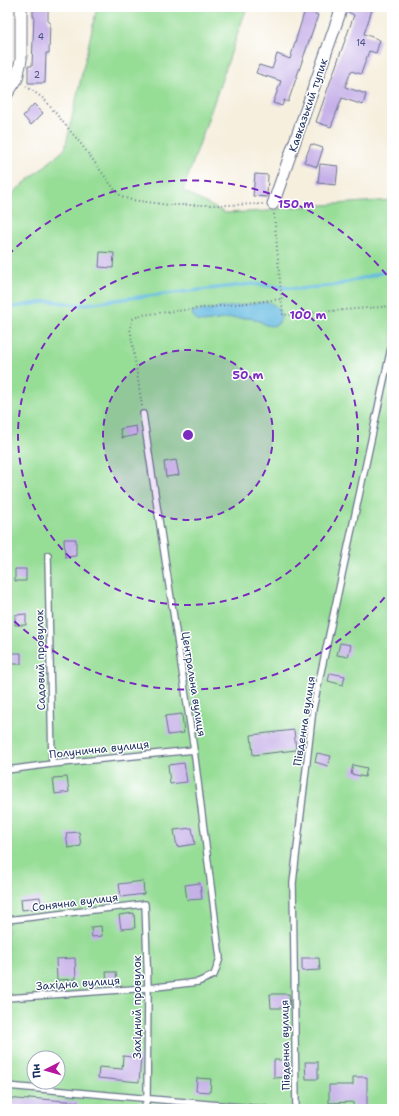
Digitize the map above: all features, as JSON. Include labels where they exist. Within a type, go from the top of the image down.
[{"type":"street","points":[[7,94],[17,79],[21,60],[21,7]]},
{"type":"street","name":"Кавказький тупик","points":[[273,204],[342,7]]},
{"type":"lane","name":"Південна вулиця","points":[[296,1109],[293,883],[313,709],[392,343]]},
{"type":"lane","name":"Центральна вулиця","points":[[143,414],[194,750],[220,958],[214,975],[198,982]]},
{"type":"lane","name":"Садовий провулок","points":[[48,555],[52,764]]},
{"type":"lane","name":"Полунична вулиця","points":[[7,770],[194,750]]},
{"type":"lane","name":"Сонячна вулиця","points":[[7,920],[145,904]]},
{"type":"lane","name":"Західний провулок","points":[[144,1109],[147,1099],[148,988],[145,904]]},
{"type":"lane","name":"Західна вулиця","points":[[7,998],[148,988],[198,982]]},
{"type":"lane","points":[[7,1086],[265,1109]]},
{"type":"path","points":[[17,79],[44,99],[81,144],[114,190],[122,197],[132,200],[169,205],[273,204],[283,315],[392,306]]},
{"type":"path","points":[[143,414],[130,328],[133,319],[141,315],[282,299]]},
{"type":"green space","points":[[97,7],[247,7],[183,191],[225,213],[267,211],[281,208],[392,200],[392,1109],[7,1109],[7,198],[65,149]]},
{"type":"water","points":[[267,302],[273,304],[278,310],[281,318],[278,324],[272,326],[266,325],[251,318],[230,318],[203,322],[198,321],[192,315],[193,312],[196,311]]},
{"type":"building","points":[[33,7],[48,7],[48,22],[50,22],[49,53],[46,53],[45,83],[28,83],[28,66],[32,66]]},
{"type":"building","points":[[349,7],[373,7],[364,34],[380,40],[376,53],[369,51],[361,74],[351,71],[345,87],[366,94],[363,105],[342,98],[331,127],[316,122],[354,15],[348,12]]},
{"type":"building","points":[[305,10],[318,15],[288,102],[284,100],[282,106],[273,103],[281,81],[256,73],[259,65],[272,69],[277,54],[290,59]]},
{"type":"building","points":[[34,104],[43,113],[31,125],[23,116]]},
{"type":"building","points":[[311,144],[323,148],[317,167],[304,162]]},
{"type":"building","points":[[320,164],[338,166],[336,185],[318,183]]},
{"type":"building","points":[[255,174],[268,175],[267,197],[253,196]]},
{"type":"building","points":[[100,252],[114,253],[113,268],[99,267]]},
{"type":"building","points":[[136,426],[137,435],[122,438],[120,429]]},
{"type":"building","points":[[176,460],[179,475],[166,477],[164,462]]},
{"type":"building","points":[[64,539],[76,539],[76,556],[65,557]]},
{"type":"building","points":[[15,569],[26,569],[26,581],[15,581]]},
{"type":"building","points":[[26,614],[26,625],[15,625],[15,615]]},
{"type":"building","points":[[340,643],[351,645],[348,657],[337,655]]},
{"type":"building","points":[[12,653],[21,653],[21,664],[12,664]]},
{"type":"building","points":[[330,673],[345,676],[343,685],[328,681]]},
{"type":"building","points":[[182,714],[184,733],[168,735],[165,716]]},
{"type":"building","points":[[294,730],[296,750],[253,755],[251,735]]},
{"type":"building","points":[[317,753],[331,756],[328,766],[315,762]]},
{"type":"building","points":[[184,763],[187,782],[170,784],[168,765]]},
{"type":"building","points":[[353,765],[367,768],[365,777],[351,774]]},
{"type":"building","points":[[67,777],[69,792],[55,794],[53,778]]},
{"type":"building","points":[[192,828],[195,844],[177,847],[174,830]]},
{"type":"building","points":[[79,832],[81,846],[68,848],[66,833]]},
{"type":"building","points":[[143,881],[144,894],[121,897],[119,884]]},
{"type":"building","points":[[200,883],[202,899],[187,900],[185,885]]},
{"type":"building","points":[[40,897],[41,908],[22,910],[21,899]]},
{"type":"building","points":[[134,913],[135,928],[121,929],[119,915]]},
{"type":"building","points":[[101,926],[102,936],[92,937],[91,927]]},
{"type":"building","points":[[75,958],[76,979],[57,980],[56,959]]},
{"type":"building","points":[[302,958],[319,958],[320,970],[302,971]]},
{"type":"building","points":[[106,972],[116,972],[117,983],[107,984]]},
{"type":"building","points":[[270,994],[289,994],[290,1008],[271,1008]]},
{"type":"building","points":[[123,1056],[141,1058],[139,1082],[98,1078],[99,1067],[122,1069]]},
{"type":"building","points":[[274,1060],[288,1060],[288,1077],[274,1078]]},
{"type":"building","points":[[305,1062],[318,1062],[318,1079],[306,1079]]},
{"type":"building","points":[[353,1077],[367,1077],[367,1108],[353,1108],[353,1102],[329,1103],[329,1085],[353,1085]]},
{"type":"building","points":[[197,1078],[211,1079],[210,1092],[196,1091]]},
{"type":"building","points":[[7,1098],[29,1100],[29,1098],[78,1102],[78,1109],[7,1109]]},
{"type":"waterway","points":[[7,308],[51,301],[79,305],[252,284],[300,289],[337,285],[392,270]]}]
